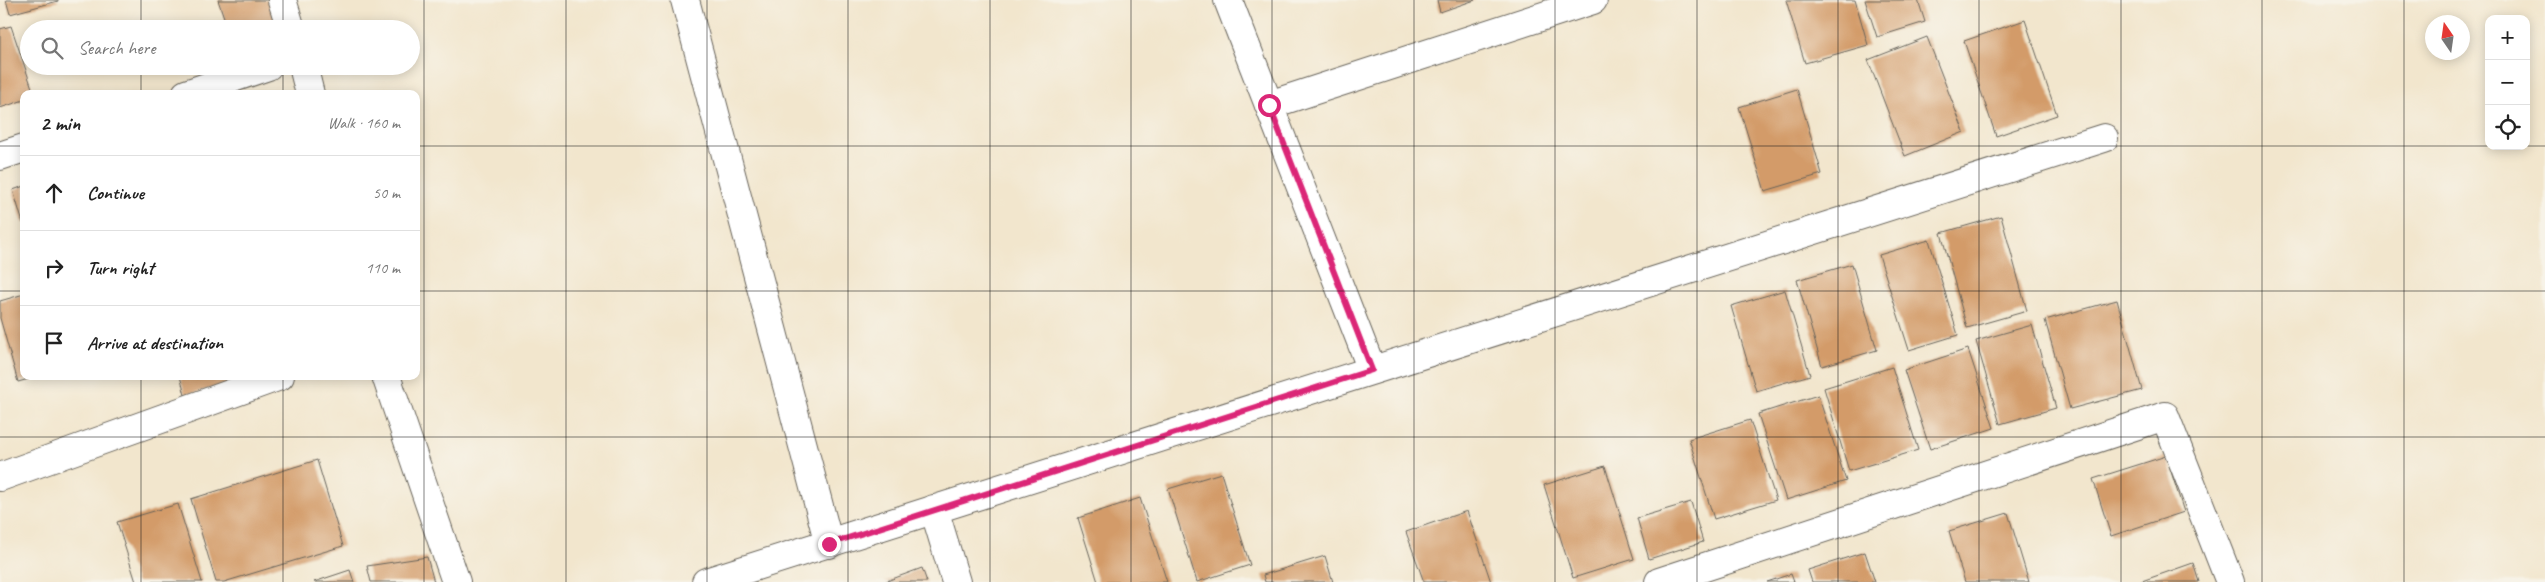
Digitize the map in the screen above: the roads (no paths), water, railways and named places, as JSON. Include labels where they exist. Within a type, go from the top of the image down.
[{"type":"street","points":[[282,0],[288,20]]},
{"type":"street","points":[[685,0],[829,544]]},
{"type":"street","points":[[1228,0],[1372,370]]},
{"type":"street","points":[[1269,105],[1593,0]]},
{"type":"street","points":[[198,90],[242,75]]},
{"type":"street","points":[[305,75],[309,90]]},
{"type":"street","points":[[706,582],[829,544],[934,508],[2104,138]]},
{"type":"street","points":[[0,156],[20,149]]},
{"type":"street","points":[[0,478],[269,380]]},
{"type":"street","points":[[387,380],[456,582]]},
{"type":"street","points":[[1659,582],[2165,416],[2230,582]]},
{"type":"street","points":[[934,508],[956,582]]}]
